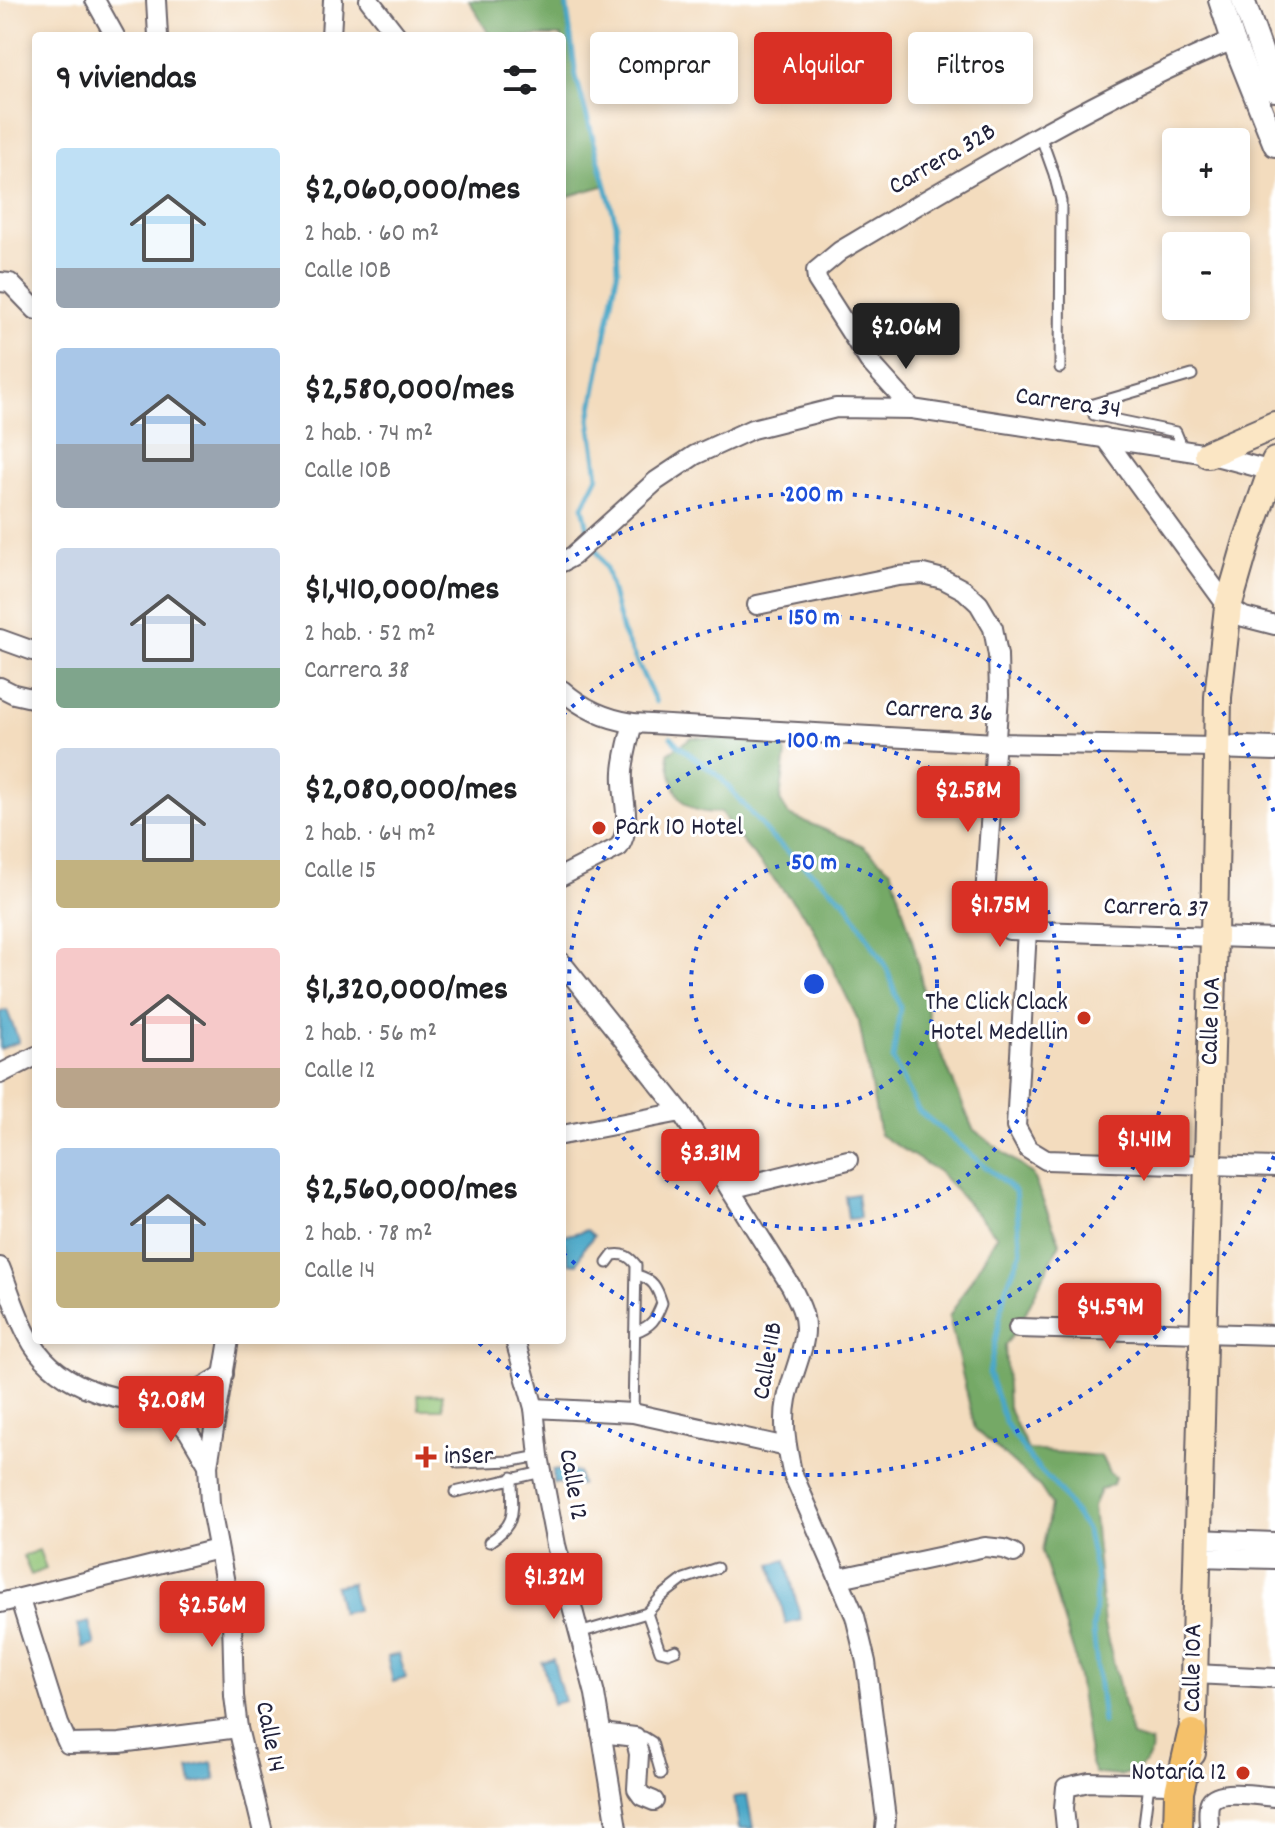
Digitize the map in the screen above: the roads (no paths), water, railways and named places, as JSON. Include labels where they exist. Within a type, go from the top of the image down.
[{"type":"main road","points":[[1196,452],[1275,425]]},
{"type":"main road","name":"Calle 10A","points":[[1190,1828],[1214,937],[1215,747],[1228,607],[1247,541],[1274,468]]},
{"type":"main road","points":[[1178,1828],[1179,1792],[1192,1734]]},
{"type":"street","points":[[95,0],[113,32]]},
{"type":"street","points":[[156,0],[158,32]]},
{"type":"street","points":[[331,32],[333,0]]},
{"type":"street","points":[[369,0],[394,32]]},
{"type":"street","points":[[1220,0],[1275,145]]},
{"type":"street","points":[[1243,0],[1273,85]]},
{"type":"street","points":[[1233,40],[1262,64],[1273,85]]},
{"type":"street","name":"Carrera 32B","points":[[869,361],[817,280],[816,271],[840,251],[1039,134],[1233,40]]},
{"type":"street","points":[[0,282],[10,283],[32,306]]},
{"type":"street","points":[[869,361],[876,386],[874,407]]},
{"type":"street","points":[[869,361],[912,409]]},
{"type":"street","name":"Carrera 34","points":[[570,554],[656,481],[695,455],[752,429],[836,408],[912,409],[1104,437],[1274,468]]},
{"type":"street","points":[[1104,437],[1228,607],[1244,617],[1275,625]]},
{"type":"street","points":[[757,605],[898,576],[923,574],[943,579],[964,590],[979,604],[993,628],[998,655],[996,743]]},
{"type":"street","points":[[0,639],[32,651]]},
{"type":"street","points":[[7,691],[32,698]]},
{"type":"street","points":[[7,691],[32,712]]},
{"type":"street","name":"Carrera 36","points":[[566,693],[584,708],[604,717],[633,723],[996,743],[1275,749]]},
{"type":"street","points":[[566,874],[619,847],[624,839],[627,817],[622,776],[633,723]]},
{"type":"street","name":"Carrera 37","points":[[996,743],[985,896],[993,916],[1009,930],[1275,939]]},
{"type":"street","points":[[1027,930],[1016,1127],[1028,1149],[1046,1160],[1275,1167]]},
{"type":"street","name":"Calle 11B","points":[[566,968],[681,1112],[791,1286],[802,1309],[806,1328],[786,1400],[787,1447],[792,1472],[855,1616],[866,1662],[885,1828]]},
{"type":"street","points":[[0,1074],[32,1058]]},
{"type":"street","points":[[566,1134],[681,1112]]},
{"type":"street","points":[[730,1189],[848,1160]]},
{"type":"street","points":[[0,1269],[32,1342]]},
{"type":"street","points":[[1018,1328],[1275,1335]]},
{"type":"street","points":[[34,1344],[50,1364],[79,1385],[115,1399],[161,1400],[194,1391],[224,1374]]},
{"type":"street","points":[[208,1465],[228,1344]]},
{"type":"street","name":"Calle 12","points":[[516,1344],[534,1408],[540,1464],[556,1545],[595,1694],[617,1828]]},
{"type":"street","points":[[161,1400],[188,1431],[208,1465]]},
{"type":"street","points":[[534,1408],[633,1413],[787,1447]]},
{"type":"street","name":"Calle 14","points":[[208,1465],[210,1504],[232,1620],[238,1728],[262,1828]]},
{"type":"street","points":[[1196,1548],[1275,1542]]},
{"type":"street","points":[[840,1578],[976,1548],[1001,1548],[1014,1553]]},
{"type":"street","points":[[1196,1548],[1275,1559]]},
{"type":"street","points":[[0,1603],[218,1549]]},
{"type":"street","points":[[20,1600],[68,1744],[120,1743],[238,1728]]},
{"type":"street","points":[[1195,1674],[1275,1678]]},
{"type":"street","points":[[601,1733],[635,1737],[639,1754],[637,1789],[642,1796],[654,1801]]},
{"type":"street","points":[[1066,1828],[1066,1787],[1089,1782],[1169,1784],[1179,1792]]},
{"type":"street","points":[[1209,1828],[1209,1803],[1214,1797],[1224,1793],[1275,1797]]},
{"type":"lane","points":[[1039,134],[1061,201],[1060,368]]},
{"type":"lane","points":[[1192,375],[1093,404],[1094,415],[1176,432],[1196,452]]},
{"type":"lane","points":[[607,1263],[613,1255],[620,1253],[631,1257],[636,1265],[633,1413]]},
{"type":"lane","points":[[635,1332],[648,1328],[656,1319],[662,1303],[649,1278],[637,1275]]},
{"type":"lane","points":[[458,1463],[513,1461],[540,1464]]},
{"type":"lane","points":[[455,1492],[512,1477],[540,1464]]},
{"type":"lane","points":[[489,1542],[505,1531],[511,1518],[512,1477]]},
{"type":"lane","points":[[579,1633],[647,1613],[684,1579],[717,1568]]},
{"type":"lane","points":[[647,1613],[660,1651],[668,1653],[676,1650]]},
{"type":"lane","points":[[635,1737],[644,1737],[652,1742],[661,1774]]},
{"type":"lane","points":[[1146,1828],[1149,1784]]},
{"type":"water","points":[[7,1010],[19,1042],[0,1049],[0,1012]]},
{"type":"water","points":[[857,1194],[860,1218],[848,1219],[845,1196]]},
{"type":"water","points":[[587,1230],[594,1236],[585,1246],[577,1264],[569,1263],[566,1235]]},
{"type":"water","points":[[553,1470],[578,1472],[581,1485],[553,1483]]},
{"type":"water","points":[[786,1560],[801,1620],[786,1624],[771,1564]]},
{"type":"water","points":[[351,1583],[357,1610],[341,1613],[335,1586]]},
{"type":"water","points":[[89,1622],[95,1645],[83,1648],[77,1625]]},
{"type":"water","points":[[399,1654],[406,1678],[393,1682],[387,1657]]},
{"type":"water","points":[[553,1659],[564,1701],[553,1704],[542,1662]]},
{"type":"water","points":[[212,1762],[216,1780],[192,1784],[189,1767]]},
{"type":"water","points":[[747,1795],[753,1828],[739,1828],[734,1797]]},
{"type":"waterway","points":[[566,0],[576,76],[616,223],[618,269],[590,419],[598,476],[583,506],[589,534]]},
{"type":"waterway","points":[[592,543],[606,568],[622,631],[656,702]]},
{"type":"waterway","points":[[671,737],[720,777],[772,838],[846,902],[887,969],[900,1007],[893,1060],[918,1110],[1015,1191],[1021,1251],[1005,1291],[989,1373],[1005,1422],[1087,1531],[1097,1580],[1093,1630],[1103,1722]]},
{"type":"place","name":"Park 10 Hotel","points":[[599,828]]},
{"type":"place","name":"The Click Clack Hotel Medellin","points":[[1084,1018]]},
{"type":"place","name":"inSer","points":[[426,1457]]},
{"type":"place","name":"Notaría 12","points":[[1243,1773]]}]
